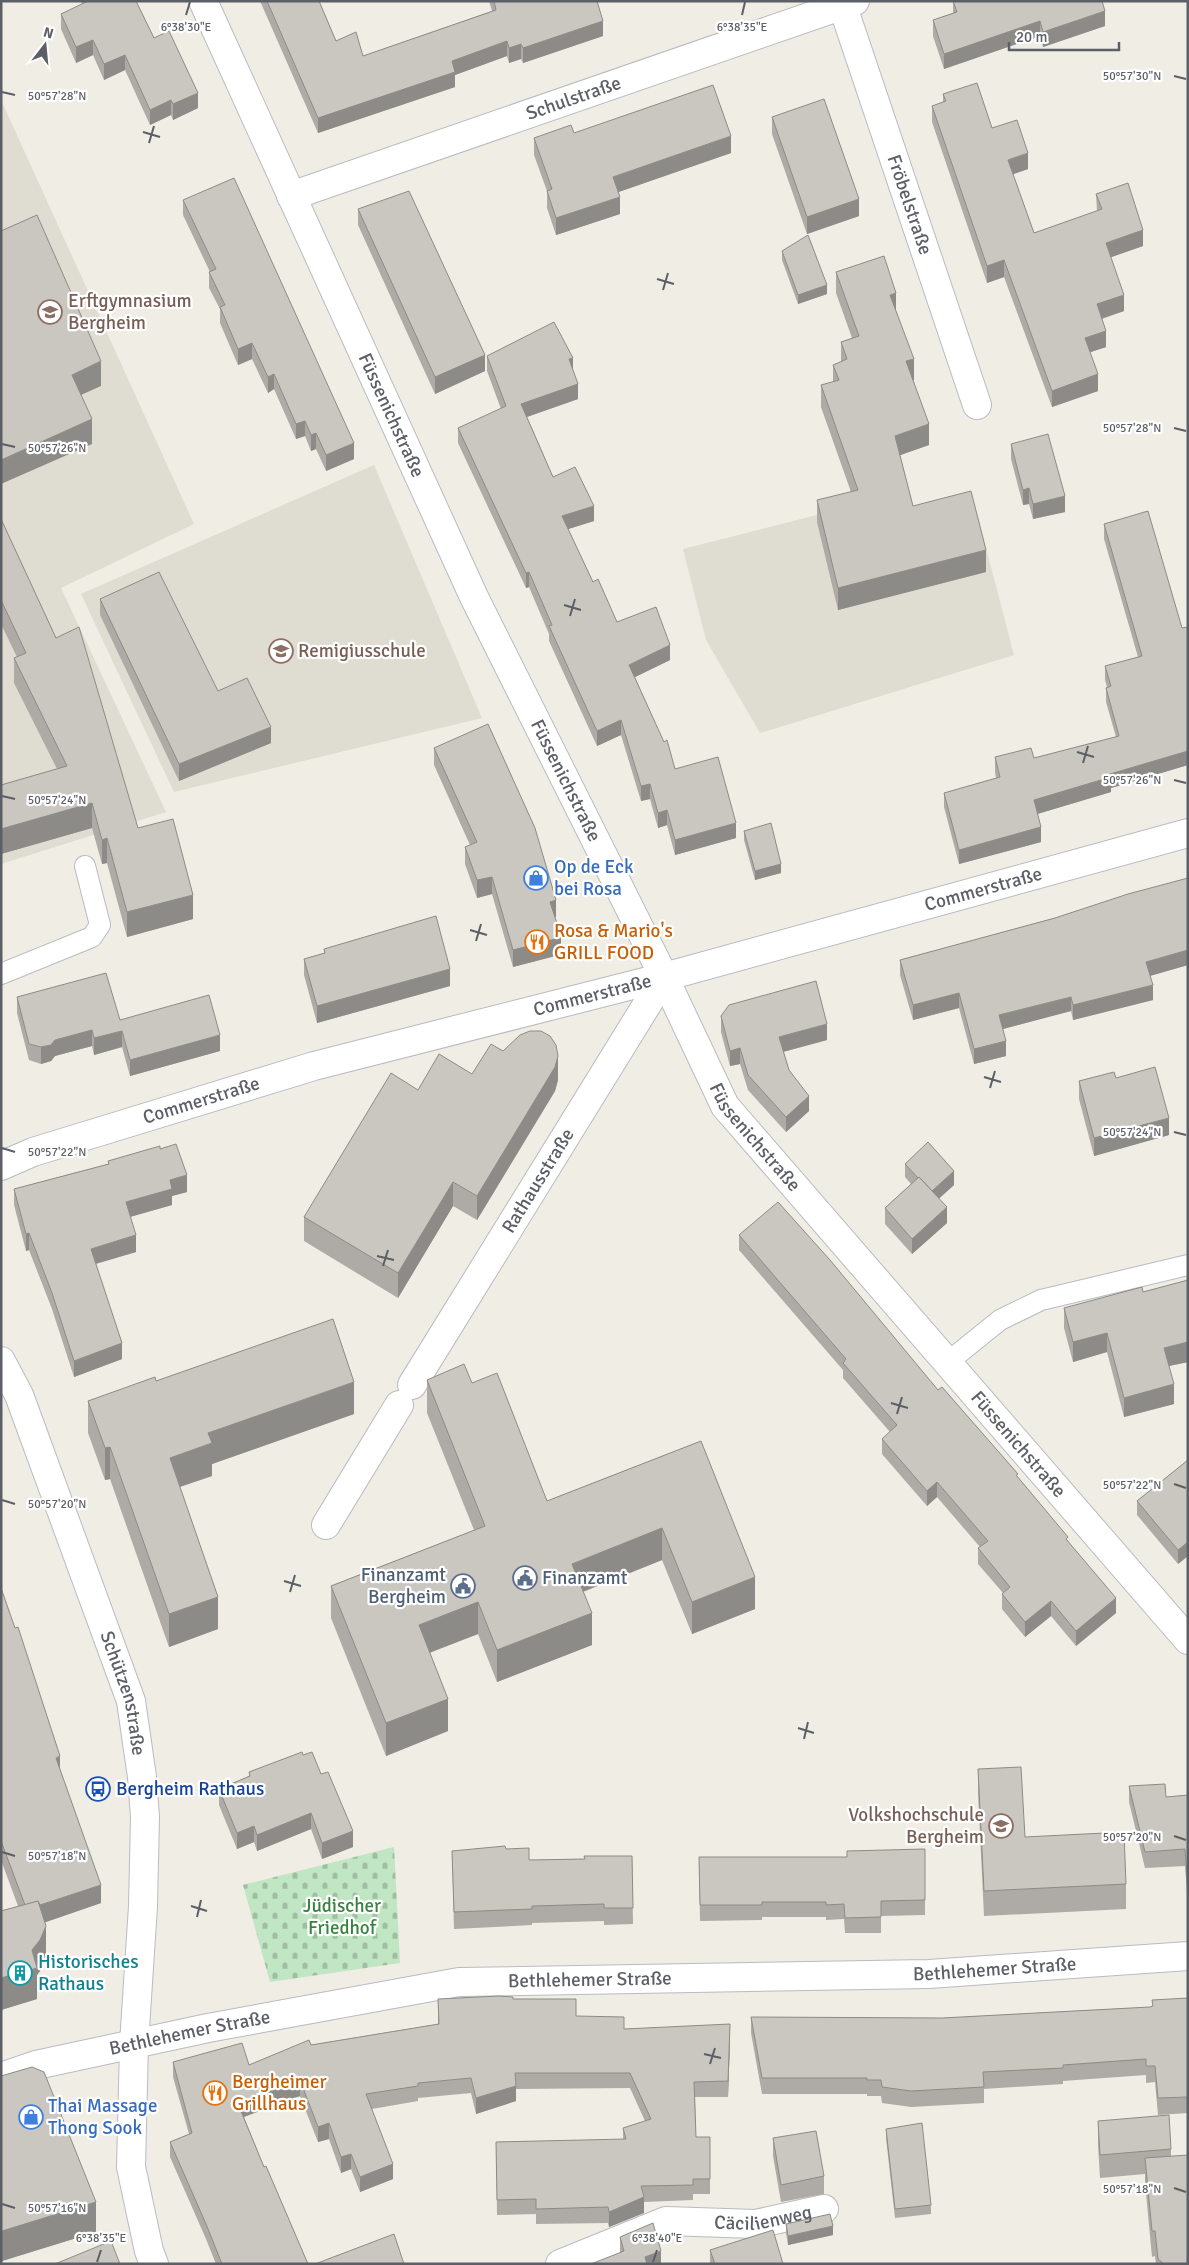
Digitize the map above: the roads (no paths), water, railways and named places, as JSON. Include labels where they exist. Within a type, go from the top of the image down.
[{"type":"street","name":"Füssenichstraße","points":[[203,1],[474,597],[664,977],[725,1106],[1188,1640]]},
{"type":"street","name":"Schulstraße","points":[[292,196],[846,3]]},
{"type":"street","name":"Fröbelstraße","points":[[846,3],[977,405]]},
{"type":"street","name":"Commerstraße","points":[[1,1166],[33,1152],[314,1066],[664,977],[1188,833]]},
{"type":"street","name":"Rathausstraße","points":[[326,1525],[664,977]]},
{"type":"street","name":"Schützenstraße","points":[[1,1361],[18,1395],[131,1701],[142,1777],[145,1816],[143,1906],[134,2044],[132,2167],[149,2251],[154,2264]]},
{"type":"street","name":"Bethlehemer Straße","points":[[1,2077],[36,2065],[208,2028],[459,1982],[929,1974],[1188,1956]]},
{"type":"street","name":"Cäcilienweg","points":[[560,2264],[666,2221],[756,2224],[824,2209]]},
{"type":"lane","points":[[1,974],[92,938],[100,925],[85,866]]},
{"type":"lane","points":[[948,1362],[1000,1320],[1041,1300],[1188,1265]]},
{"type":"place","name":"Erftgymnasium Bergheim","points":[[50,312]]},
{"type":"place","name":"Remigiusschule","points":[[281,651]]},
{"type":"place","name":"Op de Eck bei Rosa","points":[[536,878]]},
{"type":"place","name":"Rosa & Mario's GRILL FOOD","points":[[537,942]]},
{"type":"place","name":"Finanzamt","points":[[525,1578]]},
{"type":"place","name":"Finanzamt Bergheim","points":[[463,1586]]},
{"type":"place","name":"Bergheim Rathaus","points":[[98,1789]]},
{"type":"place","name":"Volkshochschule Bergheim","points":[[1001,1826]]},
{"type":"place","name":"Historisches Rathaus","points":[[20,1973]]},
{"type":"place","name":"Bergheimer Grillhaus","points":[[215,2093]]},
{"type":"place","name":"Thai Massage Thong Sook","points":[[31,2117]]},
{"type":"park label","name":"Jüdischer Friedhof","points":[[342,1917]]}]
